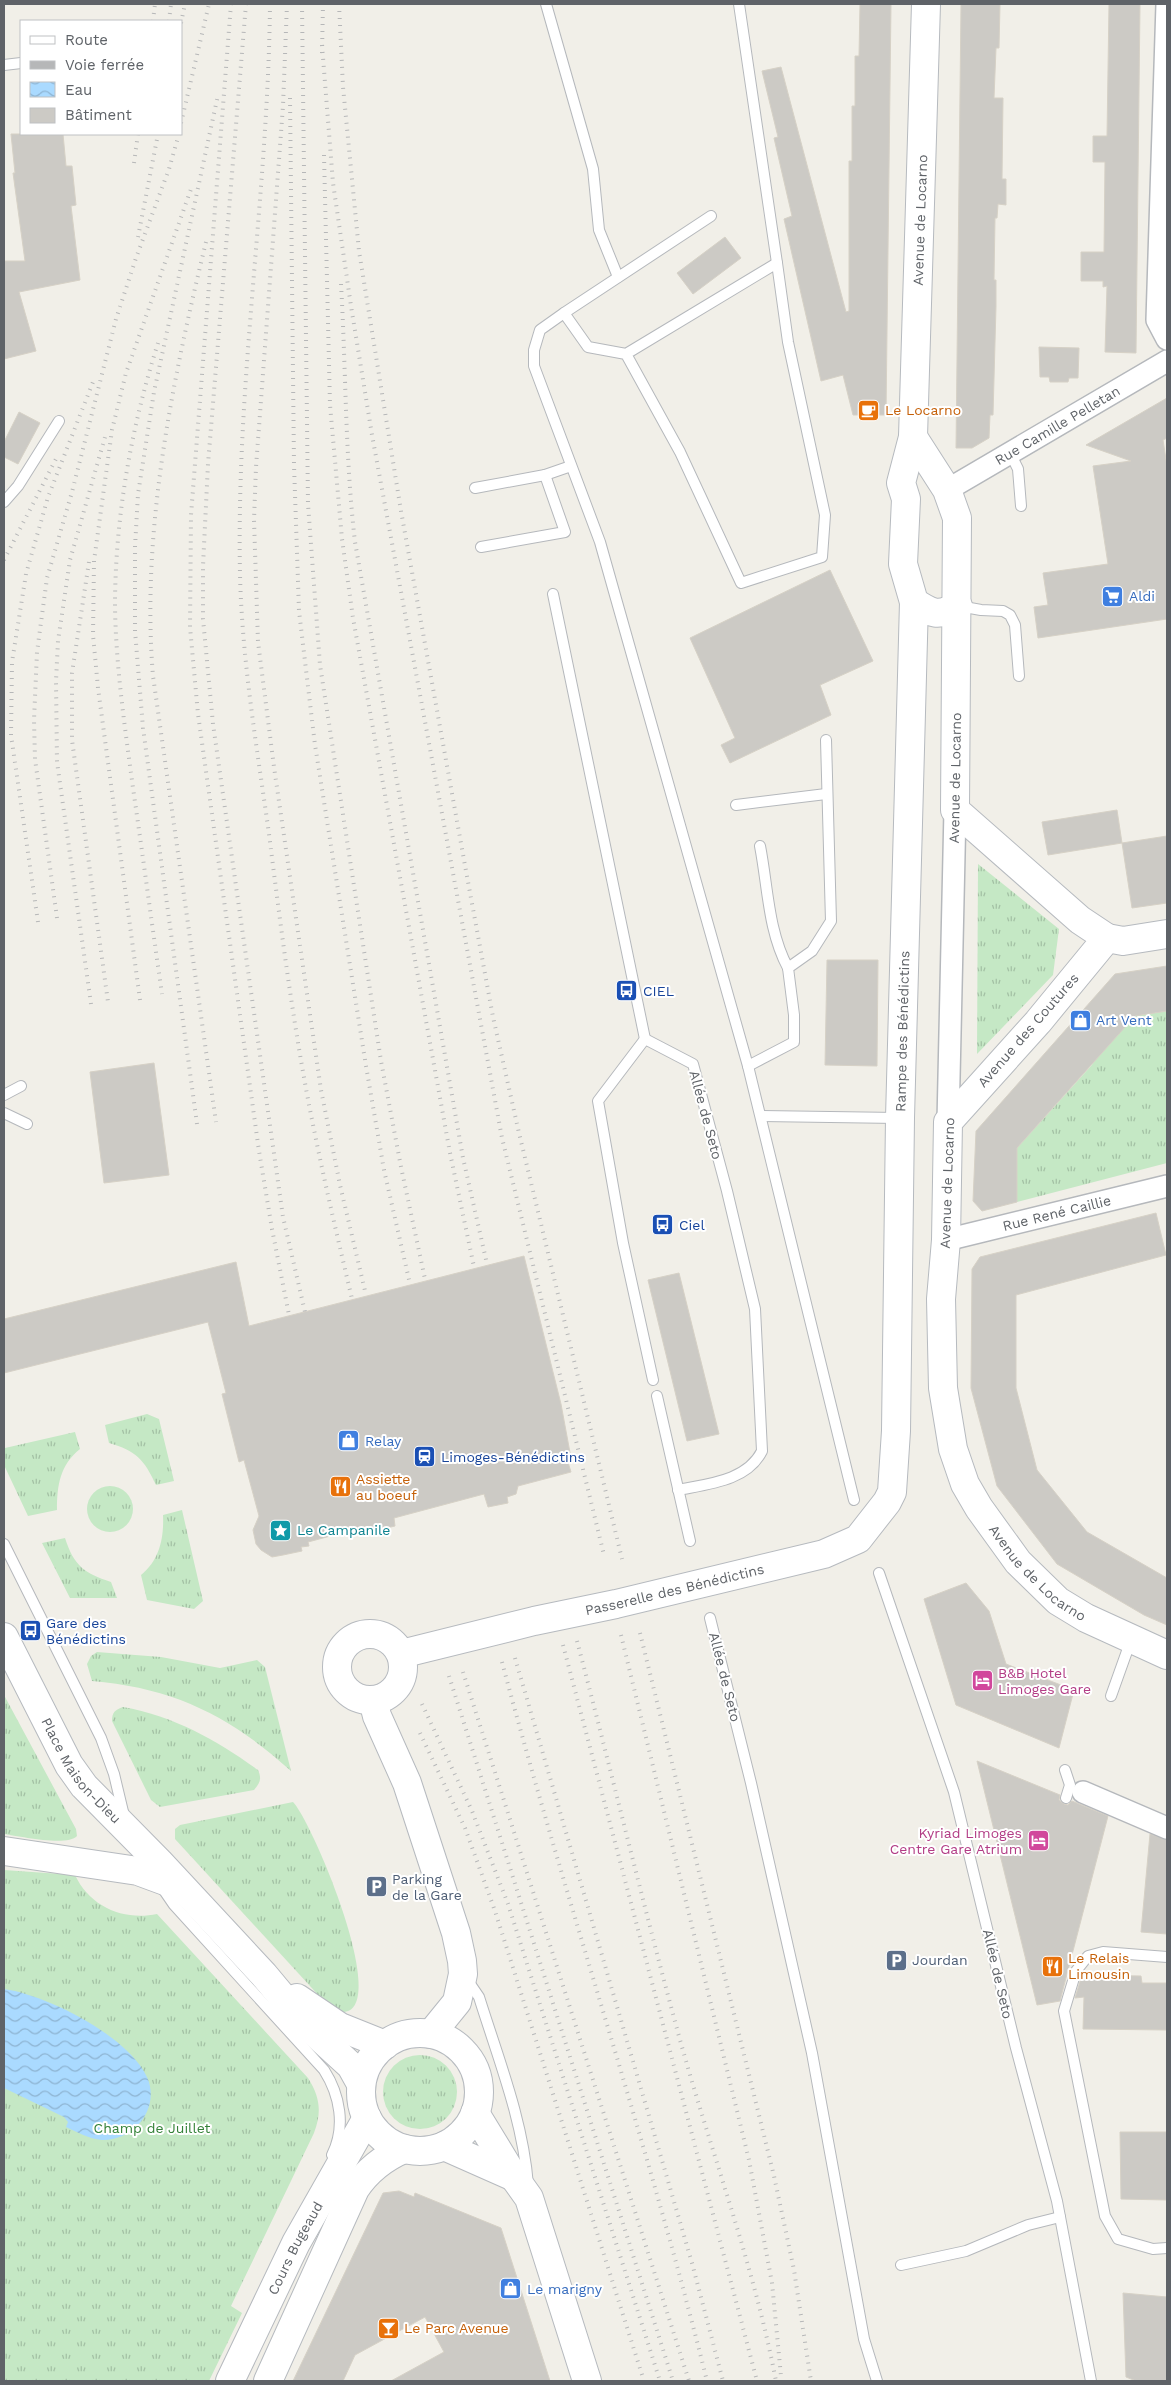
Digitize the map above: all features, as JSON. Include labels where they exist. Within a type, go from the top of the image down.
[{"type":"street","name":"Avenue de Locarno","points":[[906,499],[901,483],[913,437],[926,4]]},
{"type":"street","points":[[1167,4],[1157,320],[1167,339]]},
{"type":"street","name":"Rue Camille Pelletan","points":[[947,490],[1167,361]]},
{"type":"street","name":"Avenue de Locarno","points":[[913,437],[947,490],[957,518],[956,810],[946,1240],[940,1299],[943,1388],[952,1449],[965,1484],[998,1536],[1039,1584],[1058,1601],[1086,1618],[1167,1655]]},
{"type":"street","points":[[906,499],[947,490]]},
{"type":"street","name":"Rampe des Bénédictins","points":[[895,1460],[899,1327],[900,1118],[914,602],[903,564],[906,499]]},
{"type":"street","points":[[914,602],[938,614],[948,612],[958,606]]},
{"type":"street","points":[[956,810],[1080,920],[1106,938],[1123,941],[1167,934]]},
{"type":"street","name":"Avenue des Coutures","points":[[948,1122],[1038,1022],[1106,938]]},
{"type":"street","name":"Rue René Caillie","points":[[946,1240],[1167,1186]]},
{"type":"street","name":"Passerelle des Bénédictins","points":[[402,1654],[534,1620],[782,1565],[841,1548],[858,1538],[887,1502],[892,1492],[895,1460]]},
{"type":"street","points":[[371,1633],[389,1639],[402,1654],[403,1674],[399,1684],[392,1692],[373,1700],[356,1697],[342,1685],[336,1665],[344,1646],[356,1637],[371,1633]]},
{"type":"street","name":"Place Maison-Dieu","points":[[4,1637],[69,1766],[95,1798],[127,1829],[264,1975],[304,2023],[351,2066],[361,2084]]},
{"type":"street","points":[[373,1700],[377,1716],[407,1783],[456,1933],[463,1974],[457,2002],[466,2054],[478,2080],[479,2097],[475,2113],[463,2133],[444,2146],[425,2150],[404,2149],[393,2145],[378,2134],[362,2108],[361,2084],[366,2067],[376,2052],[402,2035],[416,2033],[431,2034],[447,2039],[466,2054]]},
{"type":"street","points":[[1074,1795],[1167,1828]]},
{"type":"street","name":"Place Maison-Dieu","points":[[4,1851],[103,1864],[138,1871],[182,1888]]},
{"type":"street","name":"Place Maison-Dieu","points":[[264,1975],[340,2027],[385,2045]]},
{"type":"street","points":[[431,2034],[457,2002]]},
{"type":"street","points":[[475,2113],[522,2188],[587,2381]]},
{"type":"street","name":"Cours Bugeaud","points":[[230,2381],[296,2243],[367,2118]]},
{"type":"street","points":[[444,2146],[522,2188]]},
{"type":"street","name":"Cours Bugeaud","points":[[268,2381],[355,2190],[364,2176],[374,2167],[404,2149]]},
{"type":"lane","points":[[546,4],[593,170],[599,230],[618,277]]},
{"type":"lane","points":[[626,354],[680,452],[742,583],[822,557],[825,516],[788,342],[739,4]]},
{"type":"lane","points":[[4,66],[20,63]]},
{"type":"lane","points":[[712,216],[540,330],[534,350],[534,366],[600,542],[748,1066],[762,1116],[780,1204],[854,1500]]},
{"type":"lane","points":[[564,313],[588,347],[626,354],[777,263]]},
{"type":"lane","points":[[4,502],[18,486],[59,421]]},
{"type":"lane","points":[[1010,452],[1018,469],[1021,506]]},
{"type":"lane","points":[[475,488],[545,475],[571,466]]},
{"type":"lane","points":[[481,547],[565,532],[545,475]]},
{"type":"lane","points":[[552,594],[645,1039],[598,1101],[623,1242],[653,1380]]},
{"type":"lane","points":[[958,606],[981,610],[1003,610],[1010,615],[1015,625],[1019,676]]},
{"type":"lane","points":[[788,968],[812,951],[831,921],[826,740]]},
{"type":"lane","points":[[736,804],[826,794]]},
{"type":"lane","points":[[748,1066],[794,1042],[794,1015],[788,968],[778,950],[766,895],[760,846]]},
{"type":"lane","name":"Allée de Seto","points":[[645,1039],[692,1064],[727,1191],[755,1309],[762,1451],[749,1469],[737,1475],[719,1482],[678,1490]]},
{"type":"lane","points":[[4,1095],[21,1086]]},
{"type":"lane","points":[[4,1113],[27,1124]]},
{"type":"lane","points":[[762,1116],[900,1118]]},
{"type":"lane","points":[[657,1396],[690,1541]]},
{"type":"lane","points":[[4,1544],[102,1738],[114,1774],[127,1829],[155,1876],[174,1906],[330,2078],[338,2100],[340,2117],[336,2148],[296,2243]]},
{"type":"lane","name":"Allée de Seto","points":[[879,1573],[954,1792],[1016,2048],[1060,2217],[1091,2381]]},
{"type":"lane","name":"Allée de Seto","points":[[710,1618],[751,1783],[812,2053],[864,2339],[877,2381]]},
{"type":"lane","points":[[1111,1696],[1132,1640]]},
{"type":"lane","points":[[1065,1770],[1074,1795]]},
{"type":"lane","points":[[1167,1957],[1103,1952],[1088,1956],[1076,1971],[1064,2011],[1105,2216],[1118,2239],[1154,2250],[1167,2248]]},
{"type":"lane","points":[[463,1974],[479,1997],[520,2129],[526,2158],[522,2188]]},
{"type":"lane","points":[[901,2265],[966,2251],[1028,2226],[1060,2217]]},
{"type":"green space","points":[[978,864],[1059,929],[1053,975],[977,1054]]},
{"type":"green space","points":[[1167,1011],[1167,1163],[1017,1202],[1017,1177],[1012,1159],[1017,1159],[1017,1148],[1091,1066],[1127,1017]]},
{"type":"green space","points":[[147,1414],[159,1419],[174,1481],[156,1485],[143,1462],[138,1457],[126,1449],[109,1443],[105,1425]]},
{"type":"green space","points":[[75,1432],[80,1449],[68,1462],[61,1476],[57,1510],[28,1516],[4,1465],[5,1448]]},
{"type":"green space","points":[[105,1486],[115,1486],[127,1492],[132,1500],[132,1518],[127,1526],[119,1531],[105,1532],[97,1529],[90,1522],[87,1514],[87,1504],[90,1496],[97,1489]]},
{"type":"green space","points":[[182,1510],[203,1601],[194,1609],[147,1600],[141,1575],[153,1562],[160,1548],[163,1532],[163,1515]]},
{"type":"green space","points":[[65,1538],[76,1562],[87,1572],[111,1582],[117,1598],[70,1598],[42,1543]]},
{"type":"green space","points":[[97,1652],[161,1657],[220,1668],[257,1660],[265,1667],[291,1771],[246,1735],[223,1720],[199,1708],[149,1690],[92,1681],[87,1664],[91,1656]]},
{"type":"green space","points":[[4,1695],[76,1829],[77,1836],[72,1839],[53,1841],[4,1834]]},
{"type":"green space","points":[[123,1707],[160,1716],[210,1739],[258,1770],[260,1781],[258,1785],[254,1790],[160,1807],[151,1800],[112,1721],[114,1712]]},
{"type":"green space","points":[[293,1802],[304,1818],[318,1847],[347,1924],[356,1961],[358,1991],[351,2009],[332,2010],[175,1839],[175,1829],[180,1825]]},
{"type":"green space","name":"Champ de Juillet","points":[[4,1870],[75,1875],[81,1886],[90,1896],[109,1909],[132,1915],[145,1916],[157,1914],[308,2078],[315,2092],[319,2111],[317,2125],[231,2306],[242,2313],[209,2381],[4,2381]]},
{"type":"green space","points":[[420,2055],[434,2058],[446,2066],[454,2078],[457,2092],[454,2106],[446,2118],[434,2126],[420,2129],[406,2126],[394,2118],[386,2106],[383,2092],[386,2078],[394,2066],[406,2058]]},
{"type":"water","points":[[4,1989],[42,2000],[85,2020],[123,2047],[137,2062],[147,2077],[150,2100],[147,2111],[134,2129],[114,2139],[102,2140],[92,2138],[66,2127],[68,2122],[64,2117],[4,2088]]},
{"type":"building","points":[[860,4],[891,4],[886,415],[853,415],[843,375],[821,381],[784,219],[792,216],[774,138],[778,137],[762,71],[781,67],[846,312],[849,311],[849,161],[852,161],[852,106],[855,106],[855,56],[859,56]]},
{"type":"building","points":[[961,4],[1000,4],[999,48],[996,48],[994,98],[1003,98],[1002,179],[1006,179],[1006,205],[998,204],[997,218],[995,218],[994,280],[996,280],[996,306],[993,415],[990,415],[989,438],[972,448],[956,448]]},
{"type":"building","points":[[1109,4],[1140,4],[1136,353],[1105,352],[1107,286],[1103,287],[1103,281],[1081,281],[1081,252],[1104,252],[1105,162],[1093,162],[1093,136],[1107,136]]},
{"type":"building","points":[[11,134],[63,135],[66,166],[72,166],[76,205],[71,206],[80,280],[19,292],[36,351],[4,359],[4,261],[25,261],[13,173],[15,173]]},
{"type":"building","points":[[725,237],[741,258],[693,294],[677,273]]},
{"type":"building","points":[[1039,347],[1079,348],[1078,378],[1069,378],[1068,382],[1050,382],[1049,377],[1040,377]]},
{"type":"building","points":[[1167,398],[1167,438],[1163,440],[1167,466],[1167,619],[1038,638],[1034,607],[1048,605],[1043,573],[1108,564],[1093,466],[1131,461],[1086,445]]},
{"type":"building","points":[[19,412],[40,423],[18,464],[4,457],[4,442]]},
{"type":"building","points":[[830,570],[873,661],[820,685],[831,715],[730,763],[721,745],[735,738],[690,638]]},
{"type":"building","points":[[1117,810],[1122,843],[1048,855],[1042,822]]},
{"type":"building","points":[[1167,836],[1167,903],[1132,908],[1122,843]]},
{"type":"building","points":[[827,960],[878,960],[877,1066],[825,1065]]},
{"type":"building","points":[[1167,966],[1167,1011],[1135,1016],[1017,1148],[1017,1202],[982,1211],[973,1201],[976,1131],[1115,974]]},
{"type":"building","points":[[154,1063],[169,1175],[104,1183],[90,1072]]},
{"type":"building","points":[[1156,1213],[1166,1255],[1016,1295],[1016,1388],[1037,1470],[1087,1532],[1167,1578],[1167,1625],[1144,1615],[1057,1564],[997,1486],[971,1388],[972,1269],[980,1257]]},
{"type":"building","name":"Limoges-Bénédictins","points":[[524,1256],[561,1404],[571,1458],[567,1459],[571,1472],[518,1486],[516,1494],[507,1497],[508,1503],[488,1507],[484,1494],[394,1518],[395,1526],[370,1532],[368,1526],[308,1542],[309,1546],[301,1547],[302,1551],[272,1557],[261,1550],[256,1544],[253,1530],[259,1516],[244,1460],[239,1462],[222,1394],[226,1393],[208,1322],[4,1373],[4,1319],[236,1262],[249,1326]]},
{"type":"building","points":[[679,1273],[719,1434],[687,1441],[648,1280]]},
{"type":"building","points":[[966,1583],[989,1611],[1006,1664],[1074,1690],[1059,1748],[956,1705],[924,1599]]},
{"type":"building","points":[[977,1761],[1060,1795],[1059,1800],[1064,1804],[1068,1805],[1072,1801],[1108,1816],[1060,2001],[1037,2005]]},
{"type":"building","points":[[1150,1834],[1167,1840],[1167,1934],[1141,1932]]},
{"type":"building","points":[[1082,1975],[1141,1976],[1142,1983],[1167,1983],[1167,2030],[1083,2029],[1084,1997],[1075,1998]]},
{"type":"building","points":[[1120,2132],[1167,2132],[1167,2200],[1121,2199]]},
{"type":"building","points":[[399,2191],[414,2197],[415,2193],[501,2228],[550,2381],[391,2381],[444,2352],[425,2317],[355,2355],[343,2381],[293,2381],[383,2193]]},
{"type":"building","points":[[1123,2293],[1167,2297],[1167,2381],[1136,2381],[1126,2377]]},
{"type":"railway","points":[[153,20],[155,4]]},
{"type":"railway","points":[[169,20],[171,4]]},
{"type":"railway","points":[[182,20],[185,4]]},
{"type":"railway","points":[[182,119],[209,4]]},
{"type":"railway","points":[[231,4],[191,515],[190,627],[198,714],[259,1151],[289,1315]]},
{"type":"railway","points":[[246,4],[208,464],[203,566],[203,619],[213,724],[283,1217],[305,1312]]},
{"type":"railway","points":[[270,4],[264,146],[243,431],[240,502],[241,607],[251,704],[296,1029],[317,1146],[352,1299]]},
{"type":"railway","points":[[287,4],[283,106],[256,467],[254,520],[258,642],[274,767],[321,1090],[340,1185],[366,1295]]},
{"type":"railway","points":[[302,4],[308,504],[320,665],[381,1061],[425,1279]]},
{"type":"railway","points":[[322,53],[323,4]]},
{"type":"railway","points":[[339,4],[343,87],[359,251],[401,511],[466,871],[493,1017],[519,1133],[622,1559]]},
{"type":"railway","points":[[322,45],[333,183],[372,435],[502,1138],[604,1555]]},
{"type":"railway","points":[[197,1124],[143,728],[135,631],[135,547],[138,494],[154,392],[218,95]]},
{"type":"railway","points":[[290,98],[294,465],[299,611],[315,745],[366,1066],[384,1170],[410,1284]]},
{"type":"railway","points":[[134,163],[138,135]]},
{"type":"railway","points":[[138,237],[158,135]]},
{"type":"railway","points":[[57,918],[35,759],[34,720],[37,652],[47,578],[72,492],[116,319],[169,169],[179,135]]},
{"type":"railway","points":[[324,155],[330,405],[342,539],[353,618],[450,1153],[474,1267]]},
{"type":"railway","points":[[140,1000],[98,688],[93,635],[94,561],[112,430],[126,373],[191,189]]},
{"type":"railway","points":[[206,242],[193,295],[162,458],[151,567],[150,622],[153,676],[216,1122]]},
{"type":"railway","points":[[341,284],[347,445],[355,542],[463,1158],[487,1264]]},
{"type":"railway","points":[[158,343],[148,375],[126,473],[118,540],[115,607],[117,653],[124,720],[162,994]]},
{"type":"railway","points":[[38,922],[11,735],[12,662],[26,574],[48,497],[93,382]]},
{"type":"railway","points":[[91,1004],[57,762],[56,681],[58,641],[70,560],[105,437]]},
{"type":"railway","points":[[4,560],[56,459]]},
{"type":"railway","points":[[89,562],[72,673],[72,740],[108,1002]]},
{"type":"railway","points":[[640,1633],[774,2176],[794,2270],[811,2381]]},
{"type":"railway","points":[[621,1635],[749,2160],[772,2283],[781,2376]]},
{"type":"railway","points":[[577,1641],[677,2029],[743,2248],[776,2381]]},
{"type":"railway","points":[[563,1645],[757,2381]]},
{"type":"railway","points":[[515,1658],[692,2263],[723,2381]]},
{"type":"railway","points":[[502,1662],[659,2200],[707,2381]]},
{"type":"railway","points":[[463,1672],[689,2381]]},
{"type":"railway","points":[[449,1676],[673,2381]]},
{"type":"railway","points":[[422,1704],[472,1811],[508,1904],[660,2381]]},
{"type":"railway","points":[[420,1733],[465,1828],[495,1911],[644,2381]]},
{"type":"place","name":"Le Locarno","points":[[869,410]]},
{"type":"place","name":"Aldi","points":[[1113,596]]},
{"type":"place","name":"CIEL","points":[[627,991]]},
{"type":"place","name":"Art Vent","points":[[1080,1020]]},
{"type":"place","name":"Ciel","points":[[663,1225]]},
{"type":"place","name":"Relay","points":[[349,1441]]},
{"type":"place","name":"Limoges-Bénédictins","points":[[425,1457]]},
{"type":"place","name":"Assiette au boeuf","points":[[340,1487]]},
{"type":"place","name":"Le Campanile","points":[[281,1530]]},
{"type":"place","name":"Gare des Bénédictins","points":[[30,1631]]},
{"type":"place","name":"B&B Hotel Limoges Gare","points":[[982,1681]]},
{"type":"place","name":"Kyriad Limoges Centre Gare Atrium","points":[[1038,1841]]},
{"type":"place","name":"Parking de la Gare","points":[[376,1887]]},
{"type":"place","name":"Jourdan","points":[[896,1960]]},
{"type":"place","name":"Le Relais Limousin","points":[[1052,1966]]},
{"type":"place","name":"Le marigny","points":[[511,2289]]},
{"type":"place","name":"Le Parc Avenue","points":[[388,2328]]}]
